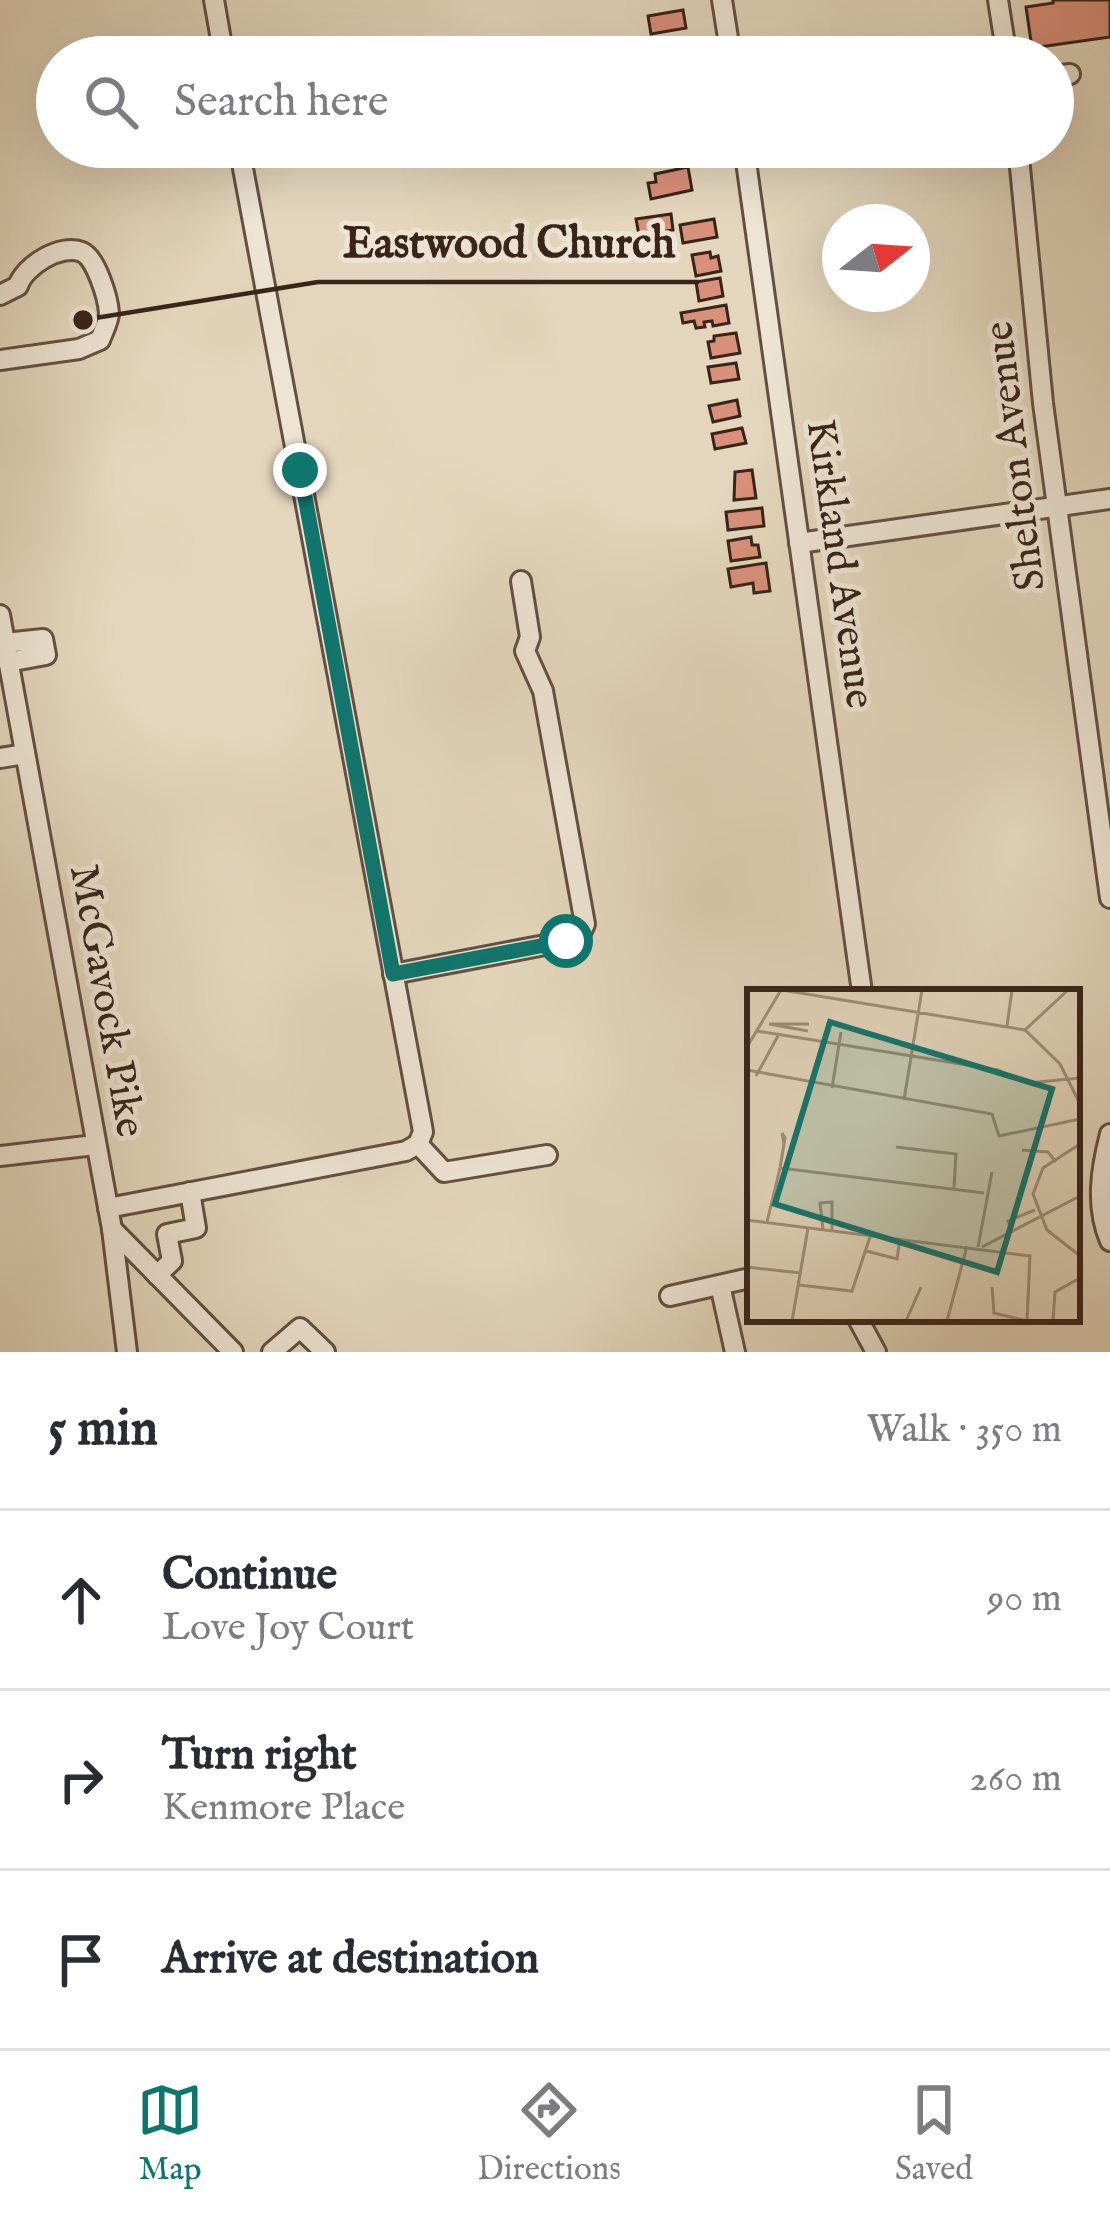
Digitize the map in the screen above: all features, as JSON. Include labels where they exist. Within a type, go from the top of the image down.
[{"type":"street","points":[[214,0],[220,36]]},
{"type":"street","points":[[722,0],[728,36]]},
{"type":"street","points":[[998,0],[1004,36]]},
{"type":"street","points":[[107,1208],[406,1151],[418,1144],[423,1132],[243,168]]},
{"type":"street","name":"Kirkland Avenue","points":[[747,168],[862,989]]},
{"type":"street","name":"Shelton Avenue","points":[[1020,168],[1043,403],[1110,898]]},
{"type":"street","points":[[0,296],[18,286],[22,275],[42,259],[81,251],[95,263],[109,315],[100,340],[79,349],[0,360]]},
{"type":"street","points":[[800,543],[1110,499]]},
{"type":"street","points":[[393,974],[566,941],[580,935],[585,924],[542,691],[525,651],[530,637],[521,580]]},
{"type":"street","name":"McGavock Pike","points":[[0,615],[112,1229],[128,1352]]},
{"type":"street","points":[[0,758],[25,754]]},
{"type":"street","points":[[1110,1134],[1102,1165],[1101,1203],[1110,1241]]},
{"type":"street","points":[[0,1156],[95,1144]]},
{"type":"street","points":[[418,1144],[444,1172],[547,1155]]},
{"type":"street","points":[[158,1275],[172,1261],[167,1234],[196,1228],[190,1192]]},
{"type":"street","points":[[112,1229],[233,1352]]},
{"type":"street","points":[[670,1296],[747,1279]]},
{"type":"street","points":[[720,1285],[735,1352]]},
{"type":"street","points":[[859,1322],[876,1352]]},
{"type":"street","points":[[272,1352],[299,1328],[325,1352]]},
{"type":"building","points":[[1110,0],[1110,37],[1074,42],[1074,36],[1030,36],[1026,7]]},
{"type":"building","points":[[683,10],[686,28],[651,34],[648,16]]},
{"type":"building","points":[[688,168],[692,190],[651,199],[648,183],[656,182],[655,174]]},
{"type":"building","points":[[671,214],[673,230],[639,235],[636,219]]},
{"type":"building","points":[[714,219],[717,237],[683,243],[680,225]]},
{"type":"building","points":[[710,252],[711,258],[718,256],[721,271],[696,276],[692,255]]},
{"type":"building","points":[[720,278],[723,296],[699,301],[696,282]]},
{"type":"building","points":[[726,305],[729,323],[713,326],[712,321],[704,322],[705,327],[696,328],[694,321],[683,323],[681,313]]},
{"type":"building","points":[[736,333],[740,353],[711,358],[708,342],[714,336]]},
{"type":"building","points":[[736,363],[739,379],[711,383],[708,367]]},
{"type":"building","points":[[737,400],[740,416],[713,422],[709,406]]},
{"type":"building","points":[[742,428],[746,443],[715,449],[712,434]]},
{"type":"building","points":[[752,470],[756,498],[734,500],[735,472]]},
{"type":"building","points":[[762,508],[764,526],[728,530],[726,512]]},
{"type":"building","points":[[751,537],[760,557],[731,561],[728,541]]},
{"type":"building","points":[[766,563],[770,591],[754,593],[753,583],[731,587],[728,569]]},
{"type":"place","name":"Eastwood Church","points":[[83,320]]},
{"type":"route","points":[[300,470],[393,974],[566,941]]}]
